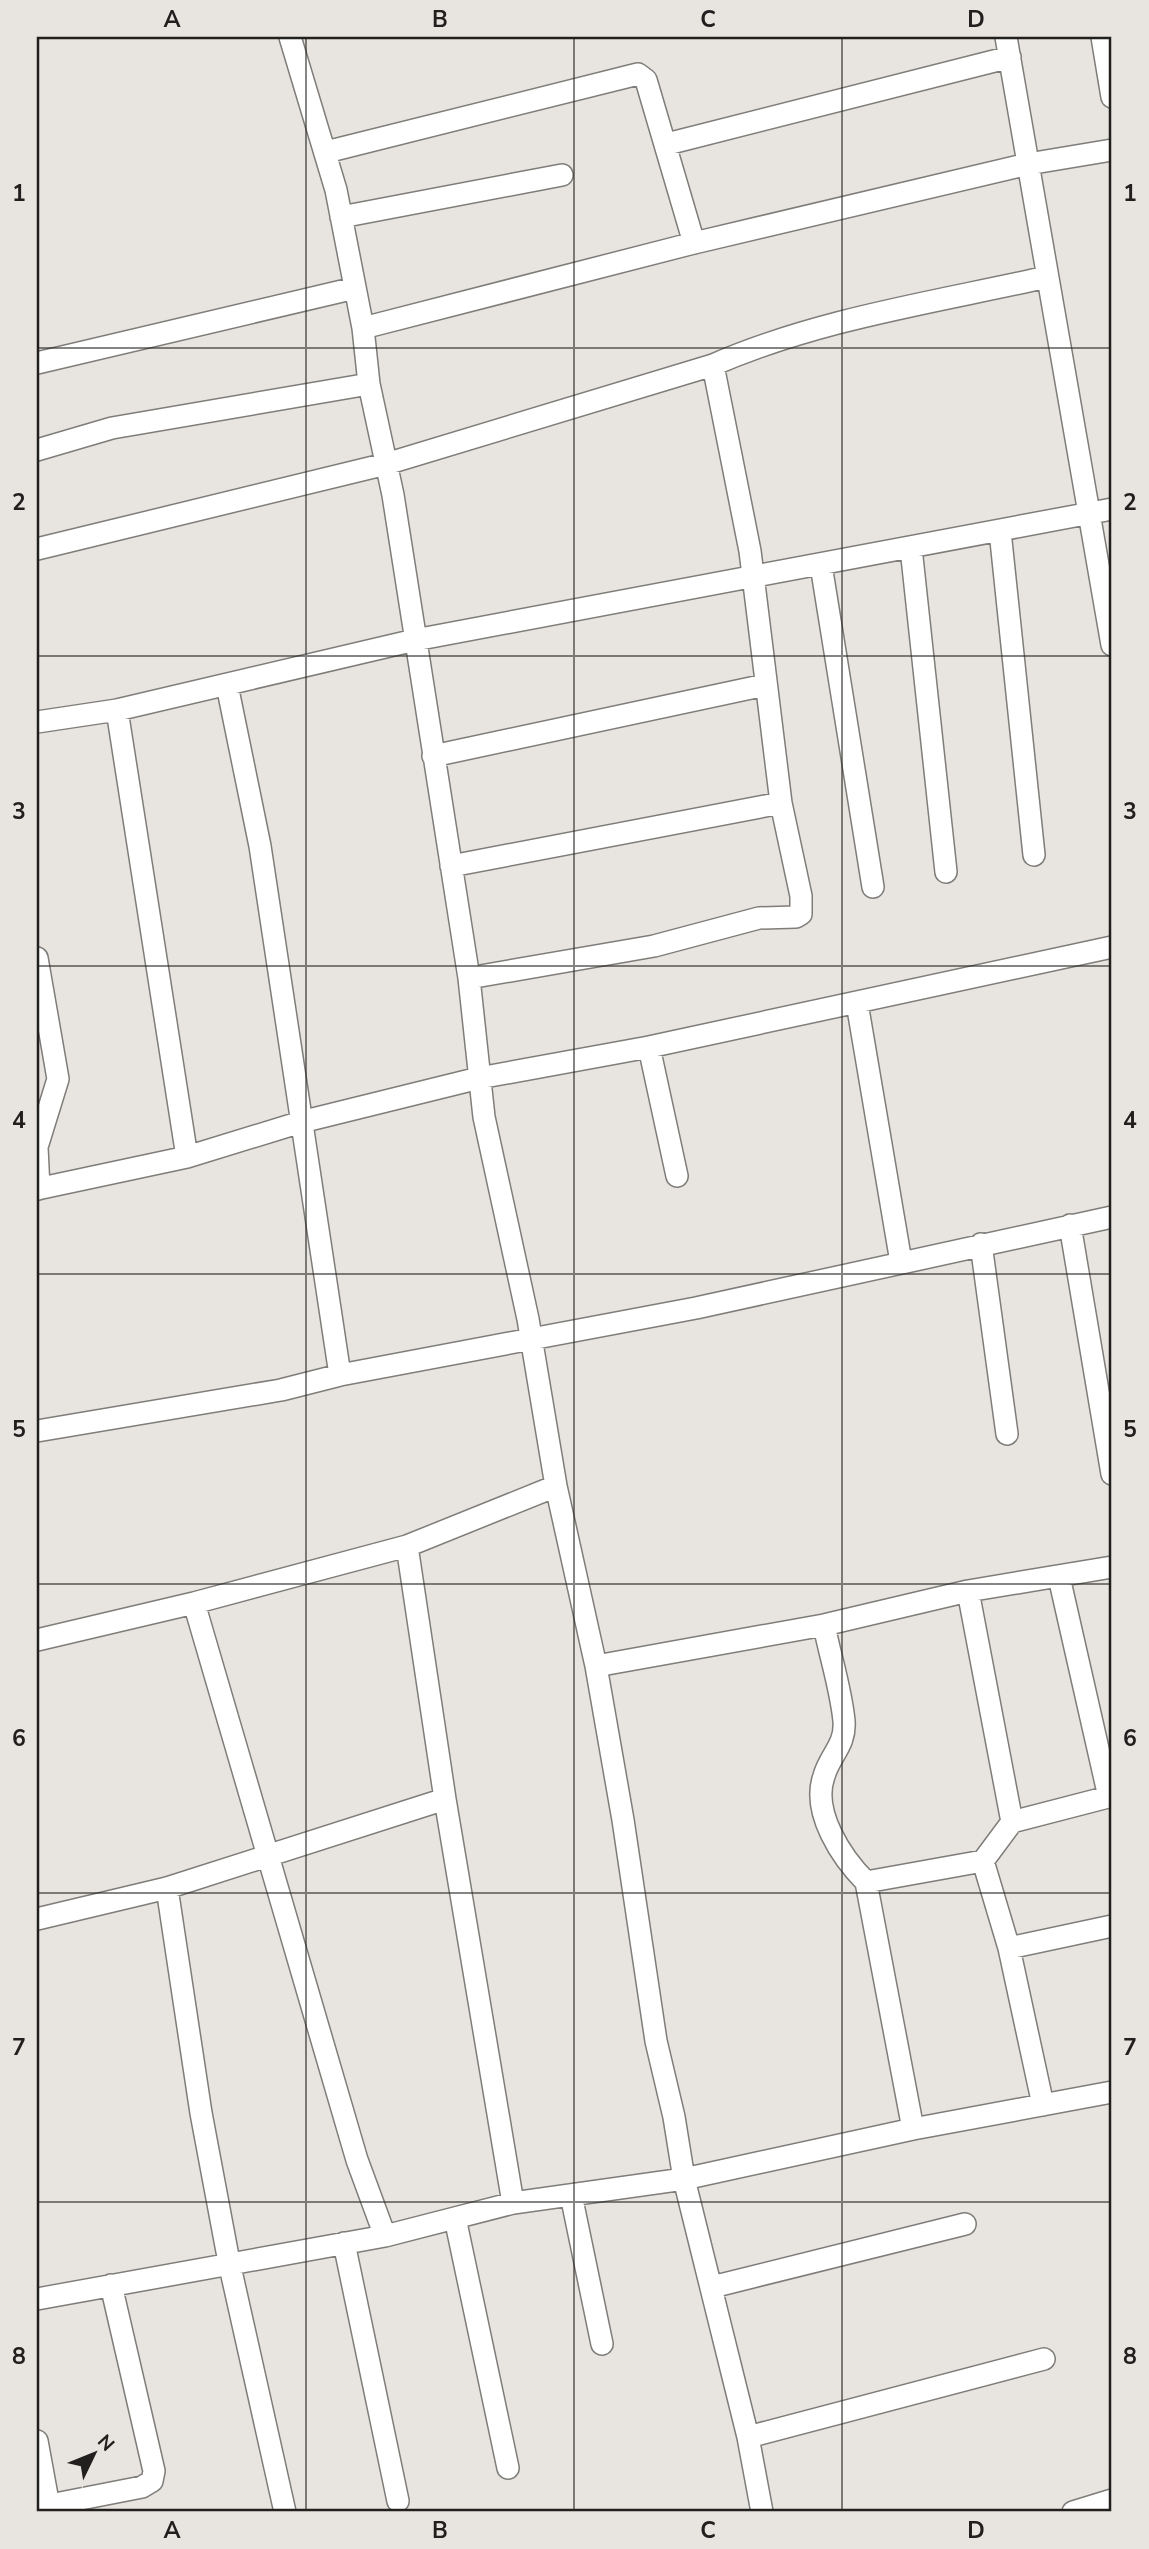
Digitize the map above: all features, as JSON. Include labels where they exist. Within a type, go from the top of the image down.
[{"type":"street","points":[[290,37],[326,152],[363,328],[369,384],[386,464],[469,978],[484,1116],[532,1340],[555,1486],[596,1666],[656,2041],[674,2117],[684,2179],[748,2437],[762,2512]]},
{"type":"street","points":[[1102,37],[1112,97]]},
{"type":"street","points":[[667,144],[1008,47],[1112,645]]},
{"type":"street","points":[[326,152],[638,74],[646,80],[694,243]]},
{"type":"street","points":[[363,328],[694,243],[1028,164],[1112,150]]},
{"type":"street","points":[[341,217],[562,175]]},
{"type":"street","points":[[37,549],[386,464],[713,365],[748,350],[810,330],[1047,277]]},
{"type":"street","points":[[37,363],[355,288]]},
{"type":"street","points":[[469,978],[654,946],[759,918],[796,917],[801,914],[801,896],[781,803],[750,551],[713,365]]},
{"type":"street","points":[[37,450],[112,428],[369,384]]},
{"type":"street","points":[[37,722],[117,710],[415,640],[1112,509]]},
{"type":"street","points":[[1000,531],[1034,855]]},
{"type":"street","points":[[911,548],[946,872]]},
{"type":"street","points":[[821,565],[873,887]]},
{"type":"street","points":[[227,685],[260,846],[340,1375]]},
{"type":"street","points":[[433,756],[765,685]]},
{"type":"street","points":[[117,710],[187,1157]]},
{"type":"street","points":[[451,866],[781,803]]},
{"type":"street","points":[[37,958],[58,1079],[37,1147],[38,1189],[187,1157],[301,1122],[479,1078],[649,1046],[1112,947]]},
{"type":"street","points":[[856,1003],[901,1262]]},
{"type":"street","points":[[649,1046],[677,1176]]},
{"type":"street","points":[[37,1431],[281,1390],[340,1375],[532,1340],[1112,1217]]},
{"type":"street","points":[[1070,1225],[1112,1474]]},
{"type":"street","points":[[981,1244],[1007,1434]]},
{"type":"street","points":[[37,1640],[194,1603],[407,1546],[555,1486]]},
{"type":"street","points":[[407,1546],[445,1799],[513,2203]]},
{"type":"street","points":[[596,1666],[824,1625],[968,1591],[1112,1567]]},
{"type":"street","points":[[866,1882],[983,1861],[1012,1822],[1111,1797],[1059,1577]]},
{"type":"street","points":[[968,1591],[1012,1822]]},
{"type":"street","points":[[194,1603],[357,2160],[385,2236]]},
{"type":"street","points":[[824,1625],[844,1721],[843,1741],[823,1776],[821,1797],[831,1833],[846,1862],[866,1882],[913,2129]]},
{"type":"street","points":[[37,1919],[167,1888],[445,1799]]},
{"type":"street","points":[[983,1861],[1009,1948],[1043,2105]]},
{"type":"street","points":[[167,1888],[201,2113],[229,2262],[285,2512]]},
{"type":"street","points":[[1009,1948],[1112,1926]]},
{"type":"street","points":[[37,2299],[229,2262],[385,2236],[513,2203],[684,2179],[913,2129],[1112,2092]]},
{"type":"street","points":[[571,2195],[602,2344]]},
{"type":"street","points":[[455,2218],[508,2468]]},
{"type":"street","points":[[712,2287],[965,2224]]},
{"type":"street","points":[[344,2243],[398,2501]]},
{"type":"street","points":[[37,2441],[50,2509],[142,2487],[152,2481],[154,2471],[111,2285]]},
{"type":"street","points":[[748,2437],[1044,2359]]},
{"type":"street","points":[[1073,2512],[1112,2500]]}]
